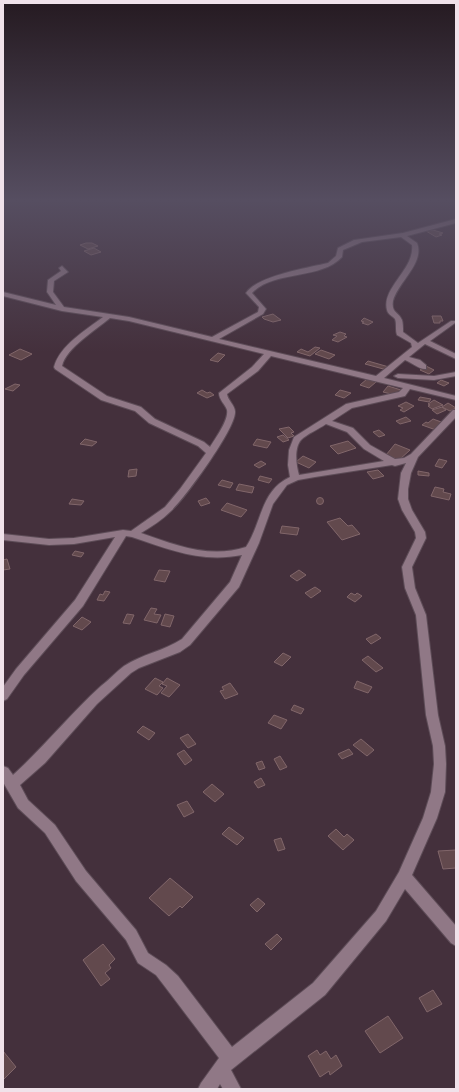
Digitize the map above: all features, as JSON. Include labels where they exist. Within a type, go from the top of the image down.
[{"type":"street","points":[[213,339],[261,312],[263,309],[261,305],[250,297],[248,293],[258,285],[330,264],[338,257],[340,250]]},
{"type":"street","points":[[416,250],[402,280],[394,289],[390,308],[391,312],[398,319],[400,332],[411,339],[416,347]]},
{"type":"street","points":[[62,268],[65,272],[51,280],[50,292],[62,309]]},
{"type":"street","points":[[3,294],[62,309],[129,319],[456,398]]},
{"type":"street","points":[[109,316],[65,352],[58,361],[58,366],[104,398],[138,409],[152,421],[200,444],[211,452]]},
{"type":"street","points":[[378,379],[416,347],[426,342],[453,322]]},
{"type":"street","points":[[443,330],[456,330]]},
{"type":"street","points":[[426,342],[456,357]]},
{"type":"street","points":[[3,696],[29,661],[79,603],[128,534],[168,508],[191,480],[211,452],[231,415],[230,408],[223,396],[223,393],[255,369],[269,353]]},
{"type":"street","points":[[403,357],[417,362],[423,367]]},
{"type":"street","points":[[390,368],[406,387]]},
{"type":"street","points":[[398,376],[434,378],[456,374]]},
{"type":"street","points":[[295,478],[292,465],[295,443],[297,439],[349,406],[402,394],[406,387]]},
{"type":"street","points":[[207,1089],[226,1064],[319,989],[381,916],[404,877],[430,818],[438,792],[440,746],[432,715],[421,615],[410,588],[408,572],[410,559],[421,538],[420,532],[407,510],[403,499],[403,489],[406,474],[414,456],[456,412]]},
{"type":"street","points":[[325,421],[350,430],[367,447],[394,463]]},
{"type":"street","points":[[12,784],[40,759],[64,731],[126,670],[176,649],[186,642],[232,588],[254,543],[268,504],[284,483],[295,478],[394,463],[414,456]]},
{"type":"street","points":[[3,537],[50,542],[68,542],[128,534],[181,550],[200,554],[232,554],[250,549]]},
{"type":"street","points":[[3,772],[12,784],[23,804],[50,829],[81,876],[131,935],[143,958],[161,970],[172,982],[226,1064],[232,1089]]},
{"type":"street","points":[[404,877],[456,938]]},
{"type":"building","points":[[97,250],[101,252],[91,255],[84,251]]},
{"type":"building","points":[[273,314],[281,320],[273,322],[262,317]]},
{"type":"building","points":[[432,316],[441,316],[443,321],[440,321],[440,323],[434,323]]},
{"type":"building","points":[[364,318],[373,322],[368,325],[362,323],[364,322],[361,321]]},
{"type":"building","points":[[340,332],[346,334],[344,336],[347,337],[338,342],[332,340],[337,336],[333,335]]},
{"type":"building","points":[[315,347],[320,348],[310,356],[297,352],[301,349],[308,352]]},
{"type":"building","points":[[20,349],[32,354],[21,360],[9,355]]},
{"type":"building","points":[[321,350],[335,355],[329,359],[315,354]]},
{"type":"building","points":[[218,353],[225,355],[218,362],[210,360]]},
{"type":"building","points":[[368,361],[389,367],[387,370],[365,364]]},
{"type":"building","points":[[426,366],[434,370],[429,374],[420,370]]},
{"type":"building","points":[[367,379],[376,382],[369,388],[360,385]]},
{"type":"building","points":[[441,380],[449,383],[444,386],[437,383]]},
{"type":"building","points":[[15,384],[20,385],[13,391],[5,389]]},
{"type":"building","points":[[388,386],[401,390],[395,395],[383,392]]},
{"type":"building","points":[[202,390],[207,393],[210,392],[214,395],[207,398],[197,393]]},
{"type":"building","points":[[340,390],[351,393],[344,398],[335,395]]},
{"type":"building","points":[[420,397],[431,399],[429,402],[418,400]]},
{"type":"building","points":[[434,400],[443,405],[432,409],[428,406],[430,405],[428,404]]},
{"type":"building","points":[[406,402],[414,406],[404,412],[400,410],[403,408],[398,406]]},
{"type":"building","points":[[448,403],[456,408],[450,411],[442,407]]},
{"type":"building","points":[[442,407],[446,410],[437,414],[432,410]]},
{"type":"building","points":[[406,417],[411,421],[400,424],[396,421]]},
{"type":"building","points":[[433,419],[444,423],[436,430],[422,425],[426,422],[428,423]]},
{"type":"building","points":[[289,427],[294,432],[291,433],[294,436],[288,438],[279,429]]},
{"type":"building","points":[[379,430],[385,435],[379,437],[373,432]]},
{"type":"building","points":[[283,435],[289,440],[283,442],[277,437]]},
{"type":"building","points":[[85,439],[97,442],[92,446],[80,444]]},
{"type":"building","points":[[257,439],[271,442],[267,448],[253,445]]},
{"type":"building","points":[[348,441],[356,448],[338,454],[330,446]]},
{"type":"building","points":[[395,444],[410,450],[399,460],[386,455]]},
{"type":"building","points":[[303,456],[316,462],[309,468],[296,462]]},
{"type":"building","points":[[439,459],[447,461],[442,468],[435,466]]},
{"type":"building","points":[[261,461],[266,464],[259,468],[254,465]]},
{"type":"building","points":[[137,469],[136,476],[128,477],[129,470]]},
{"type":"building","points":[[378,470],[384,476],[373,479],[367,472]]},
{"type":"building","points":[[418,471],[429,473],[429,476],[418,475]]},
{"type":"building","points":[[260,476],[272,479],[269,483],[258,480]]},
{"type":"building","points":[[222,480],[233,483],[230,488],[218,485]]},
{"type":"building","points":[[239,484],[254,487],[252,493],[236,490]]},
{"type":"building","points":[[435,487],[444,489],[443,492],[451,494],[449,500],[431,496]]},
{"type":"building","points":[[320,497],[323,498],[323,504],[320,505],[317,504],[316,501],[317,498]]},
{"type":"building","points":[[206,498],[210,503],[201,506],[198,501]]},
{"type":"building","points":[[72,499],[84,501],[81,505],[69,504]]},
{"type":"building","points":[[227,503],[247,510],[241,517],[221,510]]},
{"type":"building","points":[[340,518],[348,526],[352,525],[360,534],[342,540],[327,522]]},
{"type":"building","points":[[282,526],[299,528],[297,535],[280,533]]},
{"type":"building","points":[[75,551],[84,553],[81,557],[72,555]]},
{"type":"building","points":[[7,559],[10,569],[3,570],[3,560]]},
{"type":"building","points":[[159,570],[170,571],[165,582],[154,580]]},
{"type":"building","points":[[299,570],[306,575],[297,581],[290,576]]},
{"type":"building","points":[[315,587],[321,591],[311,598],[305,593]]},
{"type":"building","points":[[105,591],[110,592],[104,601],[97,600],[100,594],[103,595]]},
{"type":"building","points":[[351,593],[355,595],[357,593],[362,596],[355,602],[347,597]]},
{"type":"building","points":[[151,608],[157,609],[154,614],[161,615],[157,623],[144,620]]},
{"type":"building","points":[[127,614],[134,615],[130,624],[123,623]]},
{"type":"building","points":[[165,614],[174,616],[170,627],[161,625]]},
{"type":"building","points":[[82,617],[91,622],[82,630],[73,626]]},
{"type":"building","points":[[376,634],[381,638],[371,644],[366,639]]},
{"type":"building","points":[[283,653],[291,657],[282,666],[274,662]]},
{"type":"building","points":[[368,656],[383,668],[376,672],[362,660]]},
{"type":"building","points":[[155,678],[163,682],[159,686],[163,688],[157,695],[145,689]]},
{"type":"building","points":[[167,678],[180,685],[169,697],[161,693],[167,686],[162,684]]},
{"type":"building","points":[[357,681],[372,687],[368,693],[354,688]]},
{"type":"building","points":[[230,683],[238,694],[225,699],[220,691],[224,690],[222,687]]},
{"type":"building","points":[[294,705],[304,709],[301,714],[291,710]]},
{"type":"building","points":[[274,715],[287,720],[281,729],[268,723]]},
{"type":"building","points":[[143,726],[155,733],[149,740],[137,732]]},
{"type":"building","points":[[188,734],[196,744],[188,748],[180,738]]},
{"type":"building","points":[[361,739],[374,750],[367,756],[353,745]]},
{"type":"building","points":[[349,749],[353,754],[342,759],[338,754]]},
{"type":"building","points":[[184,750],[192,760],[185,765],[177,754]]},
{"type":"building","points":[[280,756],[287,767],[280,770],[274,759]]},
{"type":"building","points":[[262,761],[265,768],[259,770],[256,763]]},
{"type":"building","points":[[261,778],[265,785],[258,788],[254,782]]},
{"type":"building","points":[[212,784],[224,794],[215,802],[203,792]]},
{"type":"building","points":[[187,801],[194,812],[184,817],[177,805]]},
{"type":"building","points":[[229,827],[244,838],[237,845],[222,834]]},
{"type":"building","points":[[336,829],[344,837],[347,834],[354,840],[343,850],[328,836]]},
{"type":"building","points":[[281,838],[285,849],[278,851],[274,840]]},
{"type":"building","points":[[456,850],[456,868],[443,869],[438,851]]},
{"type":"building","points":[[170,878],[193,897],[182,908],[180,906],[169,916],[149,898]]},
{"type":"building","points":[[258,898],[265,904],[257,912],[250,905]]},
{"type":"building","points":[[277,934],[282,939],[271,950],[265,944]]},
{"type":"building","points":[[103,944],[115,959],[109,965],[111,968],[105,973],[110,979],[101,986],[83,960]]},
{"type":"building","points":[[433,990],[442,1004],[427,1012],[419,998]]},
{"type":"building","points":[[388,1016],[403,1038],[380,1053],[365,1031]]},
{"type":"building","points":[[317,1050],[320,1055],[326,1051],[331,1059],[336,1055],[342,1066],[330,1075],[329,1071],[320,1077],[308,1056]]},
{"type":"building","points":[[3,1051],[16,1067],[4,1079],[3,1077]]}]
